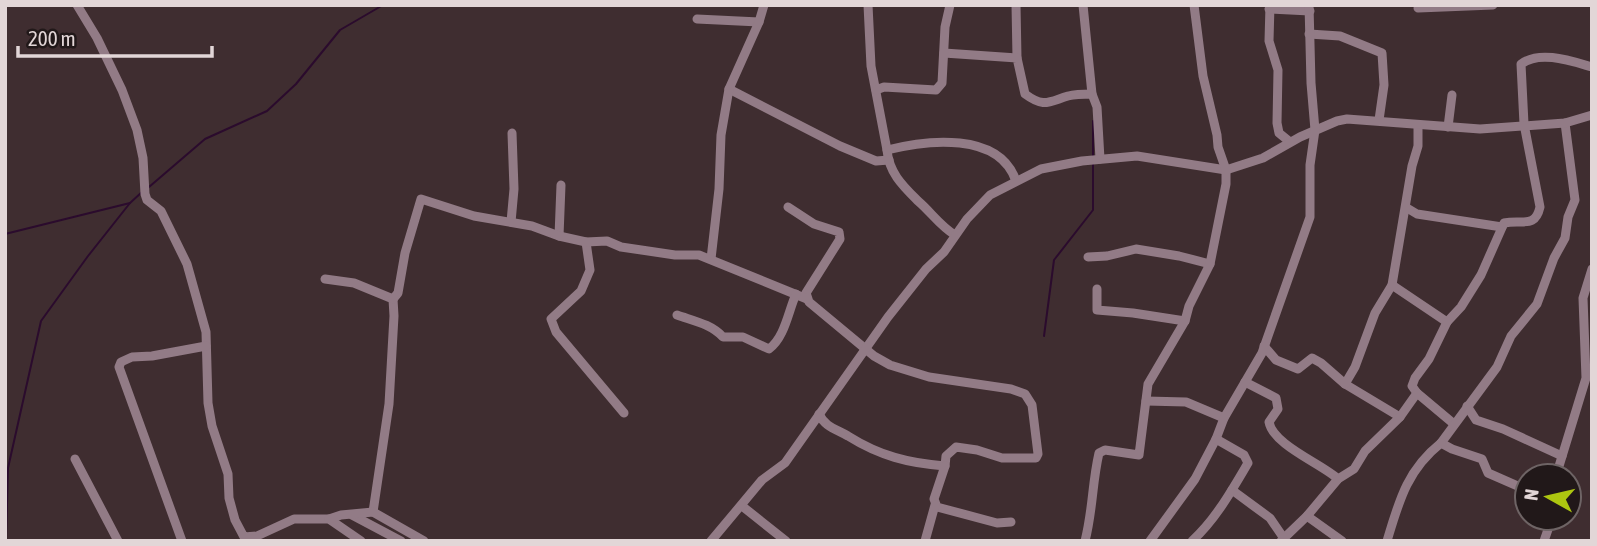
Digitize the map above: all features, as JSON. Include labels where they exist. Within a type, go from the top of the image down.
[{"type":"street","points":[[77,5],[97,38],[122,90],[143,158],[147,200],[161,211],[187,264],[206,332],[208,403],[212,426],[228,474],[229,498],[241,539],[257,536],[294,519],[329,519],[373,512],[424,541]]},
{"type":"street","points":[[711,259],[719,189],[721,135],[729,89],[764,5]]},
{"type":"street","points":[[868,5],[870,66],[888,155],[901,186],[945,229],[955,235]]},
{"type":"street","points":[[876,90],[884,87],[936,90],[942,83],[945,27],[950,5]]},
{"type":"street","points":[[1016,5],[1017,58],[1025,94],[1036,102],[1046,103],[1073,95],[1092,94]]},
{"type":"street","points":[[1083,5],[1092,94],[1097,107],[1100,159]]},
{"type":"street","points":[[1085,541],[1092,513],[1099,453],[1103,450],[1139,455],[1148,384],[1185,321],[1189,306],[1210,264],[1226,184],[1226,170],[1218,147],[1203,76],[1194,5]]},
{"type":"street","points":[[1419,8],[1493,5]]},
{"type":"street","points":[[1150,541],[1195,479],[1224,418],[1264,346],[1310,217],[1310,165],[1315,130],[1309,8],[1269,7],[1269,41],[1278,70],[1277,124],[1279,132],[1290,142]]},
{"type":"street","points":[[697,19],[759,22]]},
{"type":"street","points":[[1309,34],[1340,36],[1382,53],[1384,85],[1379,120]]},
{"type":"street","points":[[944,53],[1017,58]]},
{"type":"street","points":[[1454,424],[1412,386],[1447,322],[1461,307],[1481,275],[1502,227],[1507,222],[1534,220],[1540,206],[1524,124],[1520,80],[1523,62],[1565,59],[1592,67]]},
{"type":"street","points":[[729,89],[840,146],[876,161],[925,142],[983,147],[992,151],[1012,170],[1016,181]]},
{"type":"street","points":[[1448,127],[1452,95]]},
{"type":"street","points":[[711,541],[762,480],[785,463],[865,348],[978,206],[990,195],[1016,181],[1061,163],[1100,159],[1150,157],[1226,170],[1263,158],[1315,130],[1347,119],[1488,129],[1524,124],[1565,123],[1592,115]]},
{"type":"street","points":[[1387,541],[1398,500],[1408,480],[1441,443],[1497,367],[1511,336],[1537,304],[1554,258],[1565,238],[1568,217],[1575,200],[1565,123]]},
{"type":"street","points":[[1345,384],[1355,367],[1375,313],[1392,285],[1412,166],[1418,146],[1418,125]]},
{"type":"street","points":[[511,222],[514,189],[512,133]]},
{"type":"street","points":[[559,236],[561,185]]},
{"type":"street","points":[[373,512],[389,404],[393,299],[398,293],[405,253],[421,200],[474,216],[532,226],[586,242],[607,241],[621,247],[674,255],[699,255],[807,299],[883,362],[904,371],[1011,389],[1025,394],[1029,398],[1038,440],[1036,458],[1002,458],[957,447],[946,456],[946,466],[934,499],[935,505],[925,541]]},
{"type":"street","points":[[788,207],[814,224],[839,232],[839,239],[806,293],[807,299]]},
{"type":"street","points":[[1407,208],[1417,214],[1502,227]]},
{"type":"street","points":[[586,242],[590,270],[581,290],[551,319],[556,332],[624,413]]},
{"type":"street","points":[[1088,257],[1107,257],[1136,249],[1210,264]]},
{"type":"street","points":[[1560,462],[1586,379],[1583,298],[1592,270]]},
{"type":"street","points":[[325,278],[354,283],[393,299]]},
{"type":"street","points":[[1392,285],[1447,322]]},
{"type":"street","points":[[1097,289],[1097,310],[1185,321]]},
{"type":"street","points":[[677,315],[705,324],[723,337],[743,337],[769,349],[773,347],[785,326],[796,294]]},
{"type":"street","points":[[182,541],[119,367],[121,362],[129,358],[206,346]]},
{"type":"street","points":[[1264,346],[1276,360],[1298,369],[1312,358],[1345,384],[1400,417]]},
{"type":"street","points":[[1245,382],[1276,398],[1278,409],[1269,422],[1275,435],[1311,463],[1328,470],[1338,479]]},
{"type":"street","points":[[1232,490],[1270,518],[1282,539],[1307,516],[1338,479],[1354,469],[1365,451],[1400,417],[1417,393]]},
{"type":"street","points":[[1146,401],[1186,402],[1224,418]]},
{"type":"street","points":[[1467,406],[1476,420],[1503,429],[1562,456]]},
{"type":"street","points":[[819,414],[826,425],[867,448],[903,460],[946,466]]},
{"type":"street","points":[[1192,541],[1206,528],[1248,463],[1247,458],[1216,439]]},
{"type":"street","points":[[1441,443],[1482,460],[1489,473],[1513,484]]},
{"type":"street","points":[[75,459],[118,541]]},
{"type":"street","points":[[935,505],[997,523],[1011,522]]},
{"type":"street","points":[[742,506],[786,541]]},
{"type":"street","points":[[352,515],[401,541]]},
{"type":"street","points":[[1307,516],[1342,541]]},
{"type":"street","points":[[329,519],[361,541]]},
{"type":"waterway","points":[[149,187],[205,139],[267,111],[296,84],[340,30],[383,5]]},
{"type":"waterway","points":[[1093,121],[1093,157]]},
{"type":"waterway","points":[[1044,336],[1054,260],[1093,210],[1093,163]]},
{"type":"waterway","points":[[6,541],[8,468],[41,321],[88,256],[142,192]]},
{"type":"waterway","points":[[5,234],[130,203]]}]
